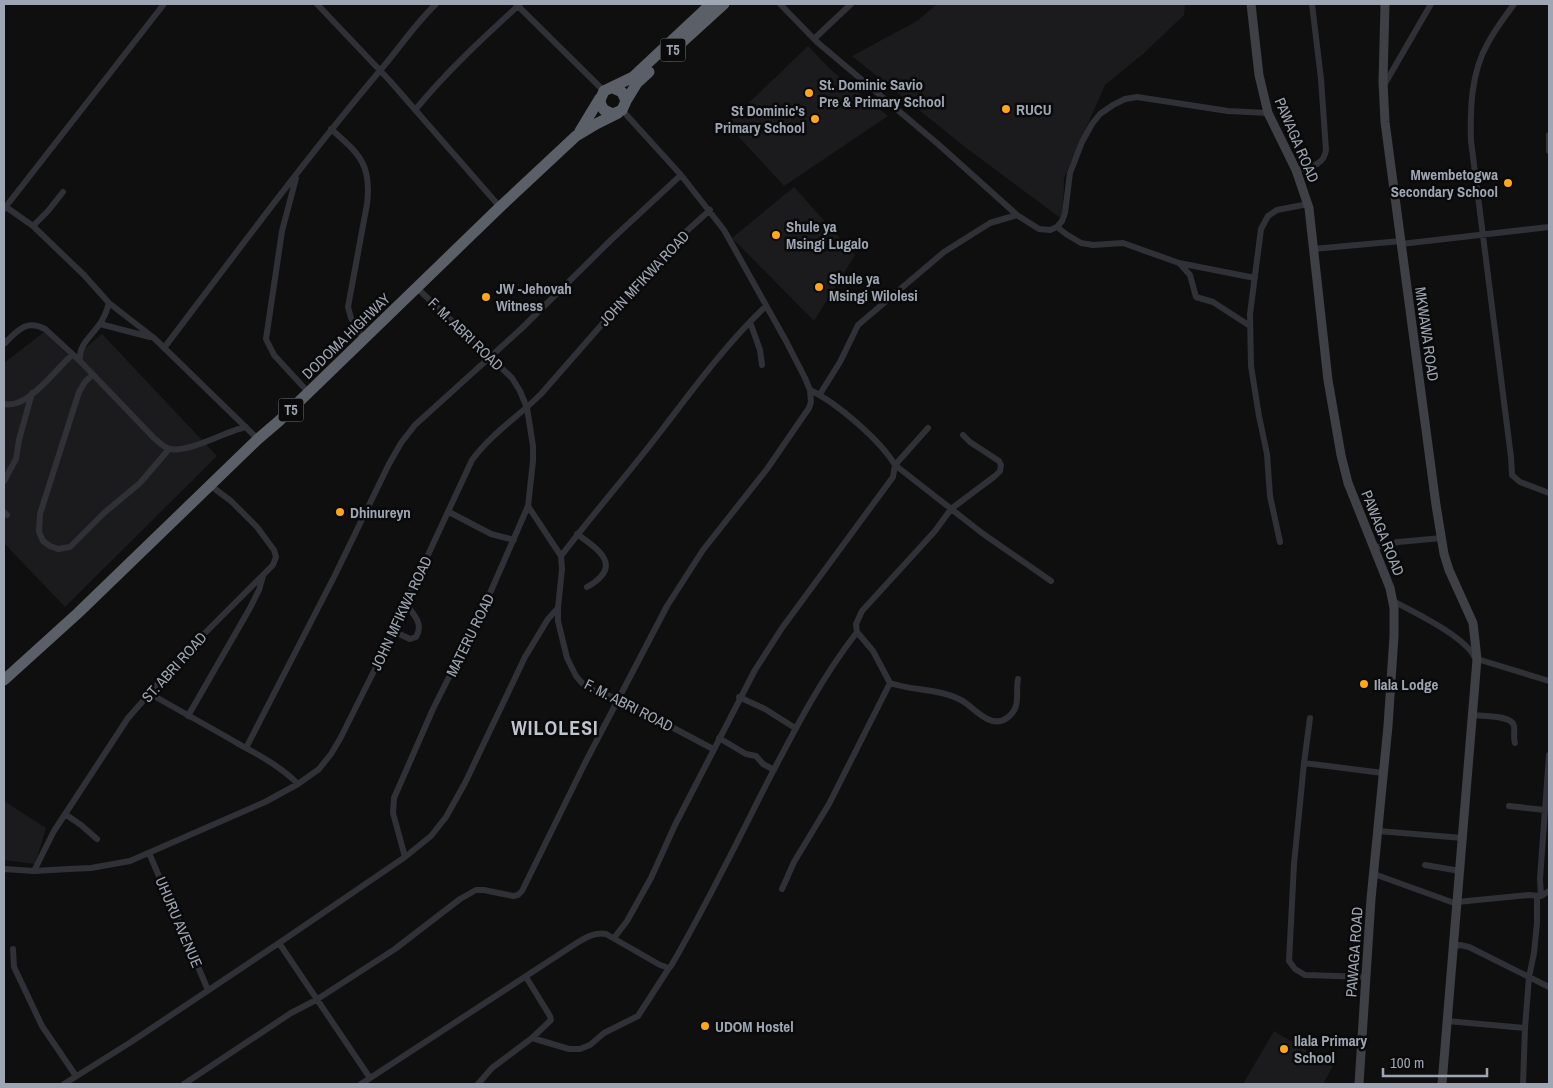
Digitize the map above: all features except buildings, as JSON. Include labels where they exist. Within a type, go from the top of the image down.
[{"type":"highway","name":"T5","points":[[576,136],[606,92],[633,77],[711,4]]},
{"type":"highway","name":"T5","points":[[576,136],[622,108],[630,92],[644,76],[724,4]]},
{"type":"highway","points":[[606,92],[622,92],[622,108],[613,114],[604,110],[600,100],[606,92]]},
{"type":"highway","name":"DODOMA HIGHWAY","points":[[4,680],[78,613],[211,486],[258,438],[280,421],[500,207],[576,136]]},
{"type":"main road","name":"PAWAGA ROAD","points":[[1251,4],[1259,75],[1268,112],[1296,170],[1308,204],[1328,380],[1341,455],[1348,483],[1390,588],[1393,601],[1394,647],[1374,874],[1359,1084]]},
{"type":"main road","name":"MKWAWA ROAD","points":[[1385,4],[1383,87],[1385,122],[1434,491],[1442,538],[1452,577],[1473,623],[1476,660],[1442,1084]]},
{"type":"street","points":[[164,4],[5,208],[33,226],[78,269],[109,303],[154,338],[258,438]]},
{"type":"street","points":[[317,4],[380,71],[500,207]]},
{"type":"street","points":[[164,348],[331,129],[413,28],[436,4]]},
{"type":"street","points":[[415,110],[472,47],[518,4],[606,92]]},
{"type":"street","points":[[780,4],[814,39],[1017,214],[1039,229],[1050,230],[1057,227],[1065,213],[1070,173],[1082,142],[1100,114],[1113,104],[1137,97],[1228,111],[1268,112]]},
{"type":"street","points":[[814,39],[850,4]]},
{"type":"street","points":[[1296,170],[1315,165],[1325,156],[1326,150],[1321,79],[1312,4]]},
{"type":"street","points":[[1383,87],[1431,4]]},
{"type":"street","points":[[1514,4],[1487,43],[1479,62],[1473,89],[1470,121],[1471,141],[1512,475],[1520,482],[1549,492]]},
{"type":"street","points":[[184,1084],[291,1013],[316,1000],[395,949],[460,898],[476,890],[513,896],[518,895],[522,891],[585,763],[667,606],[694,563],[767,469],[809,408],[811,402],[810,390],[786,340],[724,230],[681,174],[622,108]]},
{"type":"street","points":[[331,129],[357,153],[365,167],[369,190],[348,307],[351,318],[364,339]]},
{"type":"street","points":[[1549,135],[1549,152]]},
{"type":"street","points":[[246,748],[400,443],[415,425],[521,329],[681,174]]},
{"type":"street","points":[[296,175],[282,231],[266,339],[274,355],[309,393]]},
{"type":"street","points":[[33,226],[48,212],[63,192]]},
{"type":"street","points":[[1280,542],[1270,496],[1267,454],[1253,382],[1250,350],[1251,304],[1261,229],[1268,216],[1277,210],[1308,204]]},
{"type":"street","name":"JOHN MFIKWA ROAD","points":[[4,869],[34,871],[91,868],[130,861],[256,806],[298,784],[319,769],[331,754],[393,631],[472,460],[482,446],[527,408],[561,373],[646,274],[679,238],[710,210]]},
{"type":"street","points":[[820,394],[840,362],[858,325],[944,252],[990,223],[1017,214]]},
{"type":"street","points":[[1057,227],[1081,243],[1123,243],[1179,263],[1255,278]]},
{"type":"street","points":[[1314,249],[1484,236],[1549,227]]},
{"type":"street","points":[[1179,263],[1190,276],[1196,296],[1213,302],[1250,326]]},
{"type":"street","name":"F. M. ABRI ROAD","points":[[417,288],[512,378],[527,408]]},
{"type":"street","points":[[80,361],[82,347],[100,324],[109,303]]},
{"type":"street","points":[[528,506],[560,556],[662,431],[690,392],[766,306]]},
{"type":"street","points":[[750,322],[760,350],[762,365]]},
{"type":"street","points":[[100,324],[154,338]]},
{"type":"street","points":[[4,344],[20,329],[32,325],[38,325],[45,329],[80,361],[154,438],[169,449]]},
{"type":"street","points":[[4,404],[17,404],[51,378],[72,355]]},
{"type":"street","points":[[92,375],[79,392],[42,505],[39,532],[43,541],[58,549],[70,547],[104,512],[140,483],[169,449],[189,446],[246,427]]},
{"type":"street","points":[[810,390],[820,394],[874,440],[888,454],[895,465],[982,533],[1051,580]]},
{"type":"street","points":[[4,481],[16,459],[19,440],[32,393]]},
{"type":"street","name":"MATERU ROAD","points":[[405,857],[393,813],[394,798],[433,709],[484,607],[528,506],[533,446],[527,408]]},
{"type":"street","points":[[614,938],[627,921],[651,878],[739,697],[782,628],[894,478],[895,465],[928,428]]},
{"type":"street","points":[[532,1038],[569,1049],[580,1049],[638,1016],[669,968],[710,894],[795,728],[828,672],[856,632],[856,624],[862,611],[925,543],[952,509],[1000,471],[1001,465],[996,458],[976,446],[963,435]]},
{"type":"street","name":"ST. ABRI ROAD","points":[[34,871],[46,845],[65,814],[128,718],[187,651],[273,565],[276,557],[274,550],[257,527],[231,501],[211,486]]},
{"type":"street","points":[[449,512],[492,534],[514,540]]},
{"type":"street","points":[[577,534],[597,549],[604,558],[604,570],[600,577],[587,587]]},
{"type":"street","points":[[1373,548],[1398,542],[1442,538]]},
{"type":"street","name":"F. M. ABRI ROAD","points":[[560,556],[562,569],[558,608],[561,637],[569,664],[576,676],[588,688],[619,699],[713,749]]},
{"type":"street","points":[[188,716],[260,590],[264,575]]},
{"type":"street","points":[[1393,601],[1457,639],[1472,652],[1476,660],[1549,681]]},
{"type":"street","points":[[393,631],[413,639],[420,631],[418,620],[406,604]]},
{"type":"street","points":[[64,1084],[279,943],[405,857],[431,836],[446,817],[465,783],[525,657],[548,619],[558,608]]},
{"type":"street","points":[[856,632],[873,651],[890,683]]},
{"type":"street","points":[[890,683],[947,694],[960,700],[984,717],[999,721],[1006,719],[1017,705],[1018,679]]},
{"type":"street","points":[[782,890],[794,862],[830,804],[890,683]]},
{"type":"street","points":[[149,693],[278,766],[298,784]]},
{"type":"street","points":[[739,697],[765,709],[795,728]]},
{"type":"street","points":[[1472,715],[1506,718],[1511,721],[1514,725],[1514,743]]},
{"type":"street","points":[[1310,718],[1294,864],[1290,961],[1295,969],[1305,974],[1367,977]]},
{"type":"street","points":[[719,738],[746,754],[756,756],[763,764],[774,770]]},
{"type":"street","points":[[1523,1084],[1529,977],[1535,943],[1549,755]]},
{"type":"street","points":[[1304,763],[1383,774]]},
{"type":"street","points":[[1509,806],[1545,810]]},
{"type":"street","points":[[65,814],[97,839]]},
{"type":"street","points":[[1378,831],[1463,838]]},
{"type":"street","name":"UHURU AVENUE","points":[[149,853],[208,990]]},
{"type":"street","points":[[1425,865],[1460,871]]},
{"type":"street","points":[[1374,874],[1457,903],[1514,896],[1539,896],[1549,891]]},
{"type":"street","points":[[361,1084],[568,948],[594,934],[600,933],[614,938],[660,965],[669,968]]},
{"type":"street","points":[[279,943],[370,1078]]},
{"type":"street","points":[[1453,947],[1460,945],[1469,946],[1549,987]]},
{"type":"street","points":[[13,949],[14,967],[42,1026],[76,1076]]},
{"type":"street","points":[[478,1084],[492,1068],[532,1038],[551,1020],[526,977]]},
{"type":"street","points":[[1447,1021],[1525,1028]]},
{"type":"shaded area","name":"RUCU","points":[[937,4],[1185,4],[1184,15],[1143,54],[1105,85],[1064,178],[1063,215],[1059,217],[965,147],[852,56],[917,21]]},
{"type":"shaded area","name":"St. Dominic Savio Pre & Primary School","points":[[808,46],[831,70],[888,116],[784,186],[727,124]]},
{"type":"shaded area","points":[[794,187],[855,255],[814,321],[732,238]]},
{"type":"shaded area","points":[[44,332],[72,359],[102,334],[217,456],[65,607],[4,543],[4,363]]},
{"type":"shaded area","points":[[4,801],[46,828],[35,864],[4,860]]},
{"type":"shaded area","name":"Ilala Primary School","points":[[1274,1031],[1333,1066],[1323,1084],[1243,1084]]},
{"type":"place","name":"St. Dominic Savio Pre & Primary School","points":[[809,93]]},
{"type":"place","name":"RUCU","points":[[1006,109]]},
{"type":"place","name":"St Dominic's Primary School","points":[[815,119]]},
{"type":"place","name":"Mwembetogwa Secondary School","points":[[1508,183]]},
{"type":"place","name":"Shule ya Msingi Lugalo","points":[[776,235]]},
{"type":"place","name":"Shule ya Msingi Wilolesi","points":[[819,287]]},
{"type":"place","name":"JW -Jehovah Witness","points":[[486,297]]},
{"type":"place","name":"Dhinureyn","points":[[340,512]]},
{"type":"place","name":"Ilala Lodge","points":[[1364,684]]},
{"type":"place","name":"UDOM Hostel","points":[[705,1026]]},
{"type":"place","name":"Ilala Primary School","points":[[1284,1049]]},
{"type":"district","name":"WILOLESI","points":[[555,727]]}]
